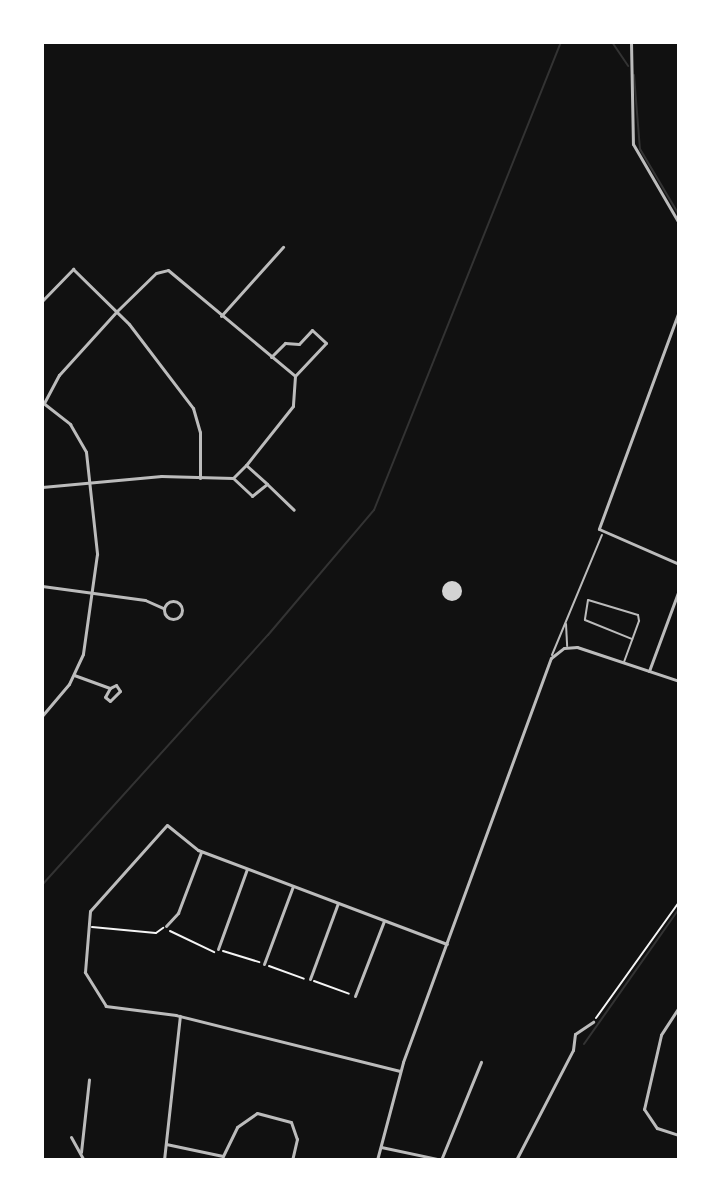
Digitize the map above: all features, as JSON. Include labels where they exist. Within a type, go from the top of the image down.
[{"type":"street","points":[[631,42],[633,144],[679,223]]},
{"type":"street","points":[[221,316],[283,247]]},
{"type":"street","points":[[42,301],[73,269],[117,311],[193,408],[200,432],[200,478]]},
{"type":"street","points":[[42,716],[74,675],[87,643],[94,596],[92,483],[79,436],[43,403],[59,375],[117,311],[156,273],[165,270],[295,376]]},
{"type":"street","points":[[377,1160],[400,1071],[551,658],[602,535],[599,527],[679,311]]},
{"type":"street","points":[[233,478],[293,406],[295,376],[326,343],[312,330],[299,344],[285,343],[271,357]]},
{"type":"street","points":[[246,465],[294,510]]},
{"type":"street","points":[[42,487],[233,478],[252,496],[267,484]]},
{"type":"street","points":[[602,535],[679,564]]},
{"type":"street","points":[[42,586],[94,596],[145,600],[163,608],[171,620],[182,612],[173,601],[163,608]]},
{"type":"street","points":[[649,671],[679,590]]},
{"type":"street","points":[[623,663],[632,639],[637,614],[589,599],[582,612],[585,621],[632,639]]},
{"type":"street","points":[[566,623],[567,647]]},
{"type":"street","points":[[551,658],[567,647]]},
{"type":"street","points":[[567,647],[679,681]]},
{"type":"street","points":[[74,675],[110,688]]},
{"type":"street","points":[[400,1071],[180,1016],[109,1007],[101,1001],[85,972],[90,911],[167,825],[201,852],[447,944]]},
{"type":"street","points":[[166,926],[178,913],[201,852]]},
{"type":"street","points":[[218,949],[247,869]]},
{"type":"street","points":[[264,964],[293,886]]},
{"type":"street","points":[[310,979],[338,903]]},
{"type":"street","points":[[355,996],[384,921]]},
{"type":"street","points":[[679,1007],[661,1035],[644,1107],[657,1128],[679,1135]]},
{"type":"street","points":[[164,1160],[180,1016]]},
{"type":"street","points":[[516,1160],[573,1050],[575,1034],[593,1022]]},
{"type":"street","points":[[381,1147],[442,1160],[481,1062]]},
{"type":"street","points":[[81,1152],[89,1079]]},
{"type":"street","points":[[166,1144],[223,1156],[237,1127],[257,1113],[291,1122],[297,1139],[292,1160]]},
{"type":"street","points":[[71,1137],[84,1160]]},
{"type":"path","points":[[593,1022],[679,902]]},
{"type":"building","points":[[452,581],[459,584],[462,591],[459,598],[452,601],[445,598],[442,591],[445,584]]},
{"type":"waterway","points":[[42,885],[268,635],[374,510],[561,42]]},
{"type":"waterway","points":[[612,42],[628,66]]},
{"type":"waterway","points":[[634,75],[640,149],[679,215]]},
{"type":"waterway","points":[[584,1044],[679,909]]}]
